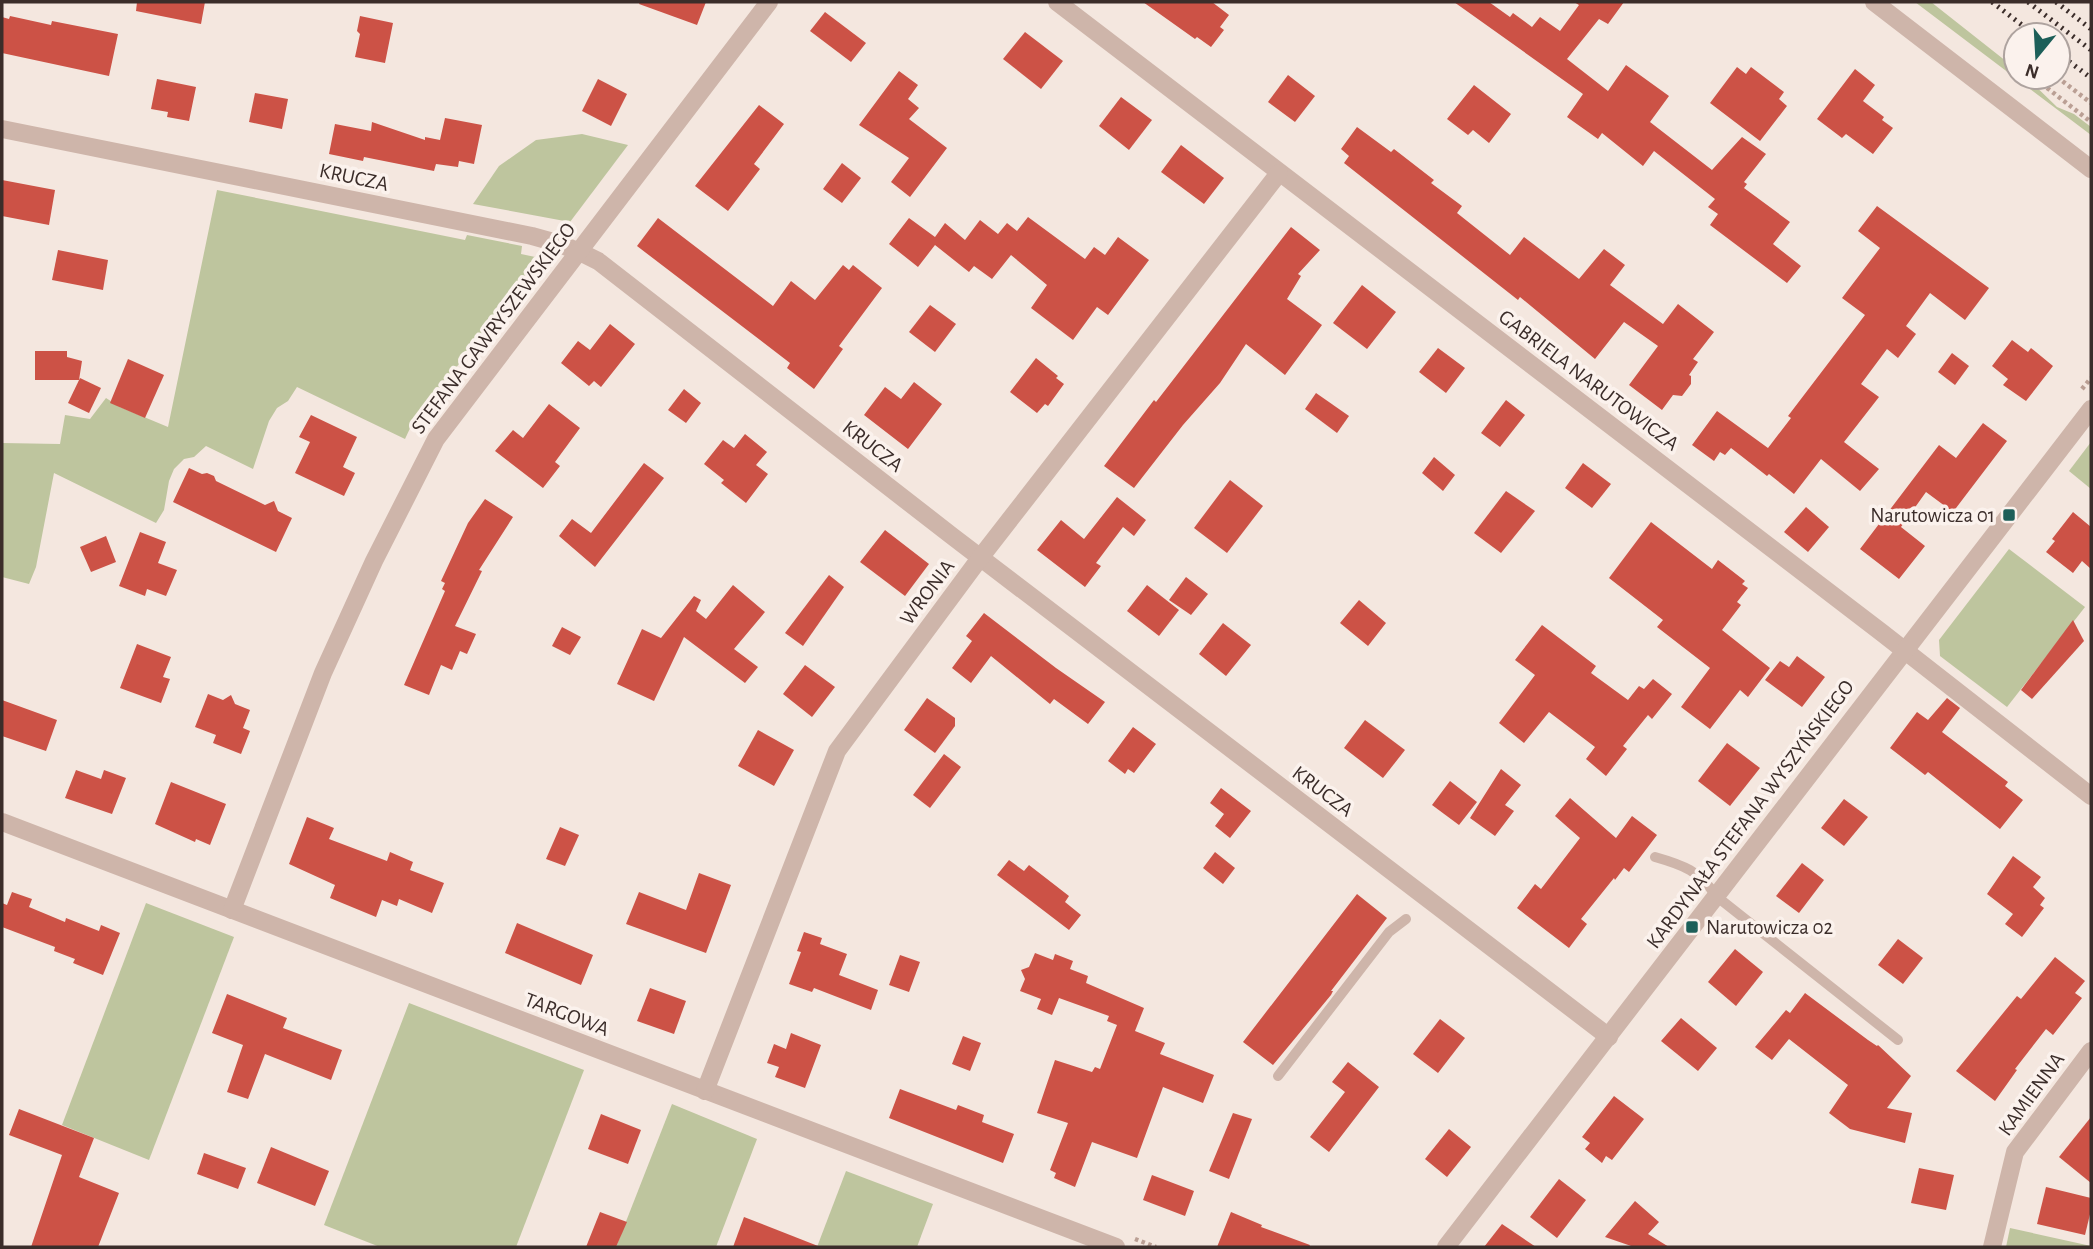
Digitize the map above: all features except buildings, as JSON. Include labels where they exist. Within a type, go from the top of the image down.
[{"type":"street","name":"STEFANA GAWRYSZEWSKIEGO","points":[[232,910],[323,673],[426,456],[444,427],[769,2]]},
{"type":"street","name":"GABRIELA NARUTOWICZA","points":[[1057,2],[1905,650],[2091,796]]},
{"type":"street","points":[[1874,2],[2091,169]]},
{"type":"street","name":"KRUCZA","points":[[2,129],[532,236],[560,243],[598,261],[981,558],[1609,1037]]},
{"type":"street","name":"WRONIA","points":[[705,1091],[837,751],[981,558],[1279,173]]},
{"type":"street","name":"KARDYNAŁA STEFANA WYSZYŃSKIEGO","points":[[1446,1247],[2091,409]]},
{"type":"street","name":"TARGOWA","points":[[2,822],[1116,1247]]},
{"type":"street","name":"KAMIENNA","points":[[1992,1247],[2015,1152],[2091,1051]]},
{"type":"lane","points":[[1655,857],[1682,864],[1706,881],[1716,896],[1898,1040]]},
{"type":"lane","points":[[1278,1076],[1390,932],[1406,919]]},
{"type":"path","points":[[2072,88],[2091,103]]},
{"type":"path","points":[[2051,91],[2091,122]]},
{"type":"path","points":[[2074,400],[2091,378]]},
{"type":"green space","points":[[1915,2],[1931,2],[2002,58],[2002,68]]},
{"type":"green space","points":[[2033,91],[2040,91],[2057,107],[2074,114],[2091,127],[2091,135]]},
{"type":"green space","points":[[582,134],[628,145],[570,222],[473,204],[499,166],[536,140]]},
{"type":"green space","points":[[217,190],[465,240],[467,235],[522,246],[521,254],[540,258],[543,260],[543,266],[495,318],[412,424],[405,439],[297,387],[269,421],[253,469],[206,446],[194,457],[184,459],[174,469],[164,510],[156,523],[54,473],[36,567],[29,584],[2,577],[2,443],[60,444],[65,415],[90,419],[106,398],[120,407],[168,427]]},
{"type":"green space","points":[[2091,442],[2091,489],[2069,471]]},
{"type":"green space","points":[[2009,549],[2085,607],[2007,707],[1940,656],[1939,640]]},
{"type":"green space","points":[[146,903],[234,937],[149,1160],[62,1125]]},
{"type":"green space","points":[[409,1003],[584,1070],[516,1247],[380,1247],[324,1225]]},
{"type":"green space","points":[[672,1104],[757,1139],[716,1247],[616,1247]]},
{"type":"green space","points":[[846,1171],[933,1204],[917,1247],[817,1247]]},
{"type":"green space","points":[[2010,1228],[2091,1246],[2091,1247],[2006,1247]]},
{"type":"railway","points":[[1992,2],[2017,21]]},
{"type":"railway","points":[[2028,2],[2091,50]]},
{"type":"railway","points":[[2056,2],[2091,29]]},
{"type":"railway","points":[[2072,64],[2091,78]]},
{"type":"place","name":"Narutowicza 01","points":[[2009,515]]},
{"type":"place","name":"Narutowicza 02","points":[[1692,927]]}]
